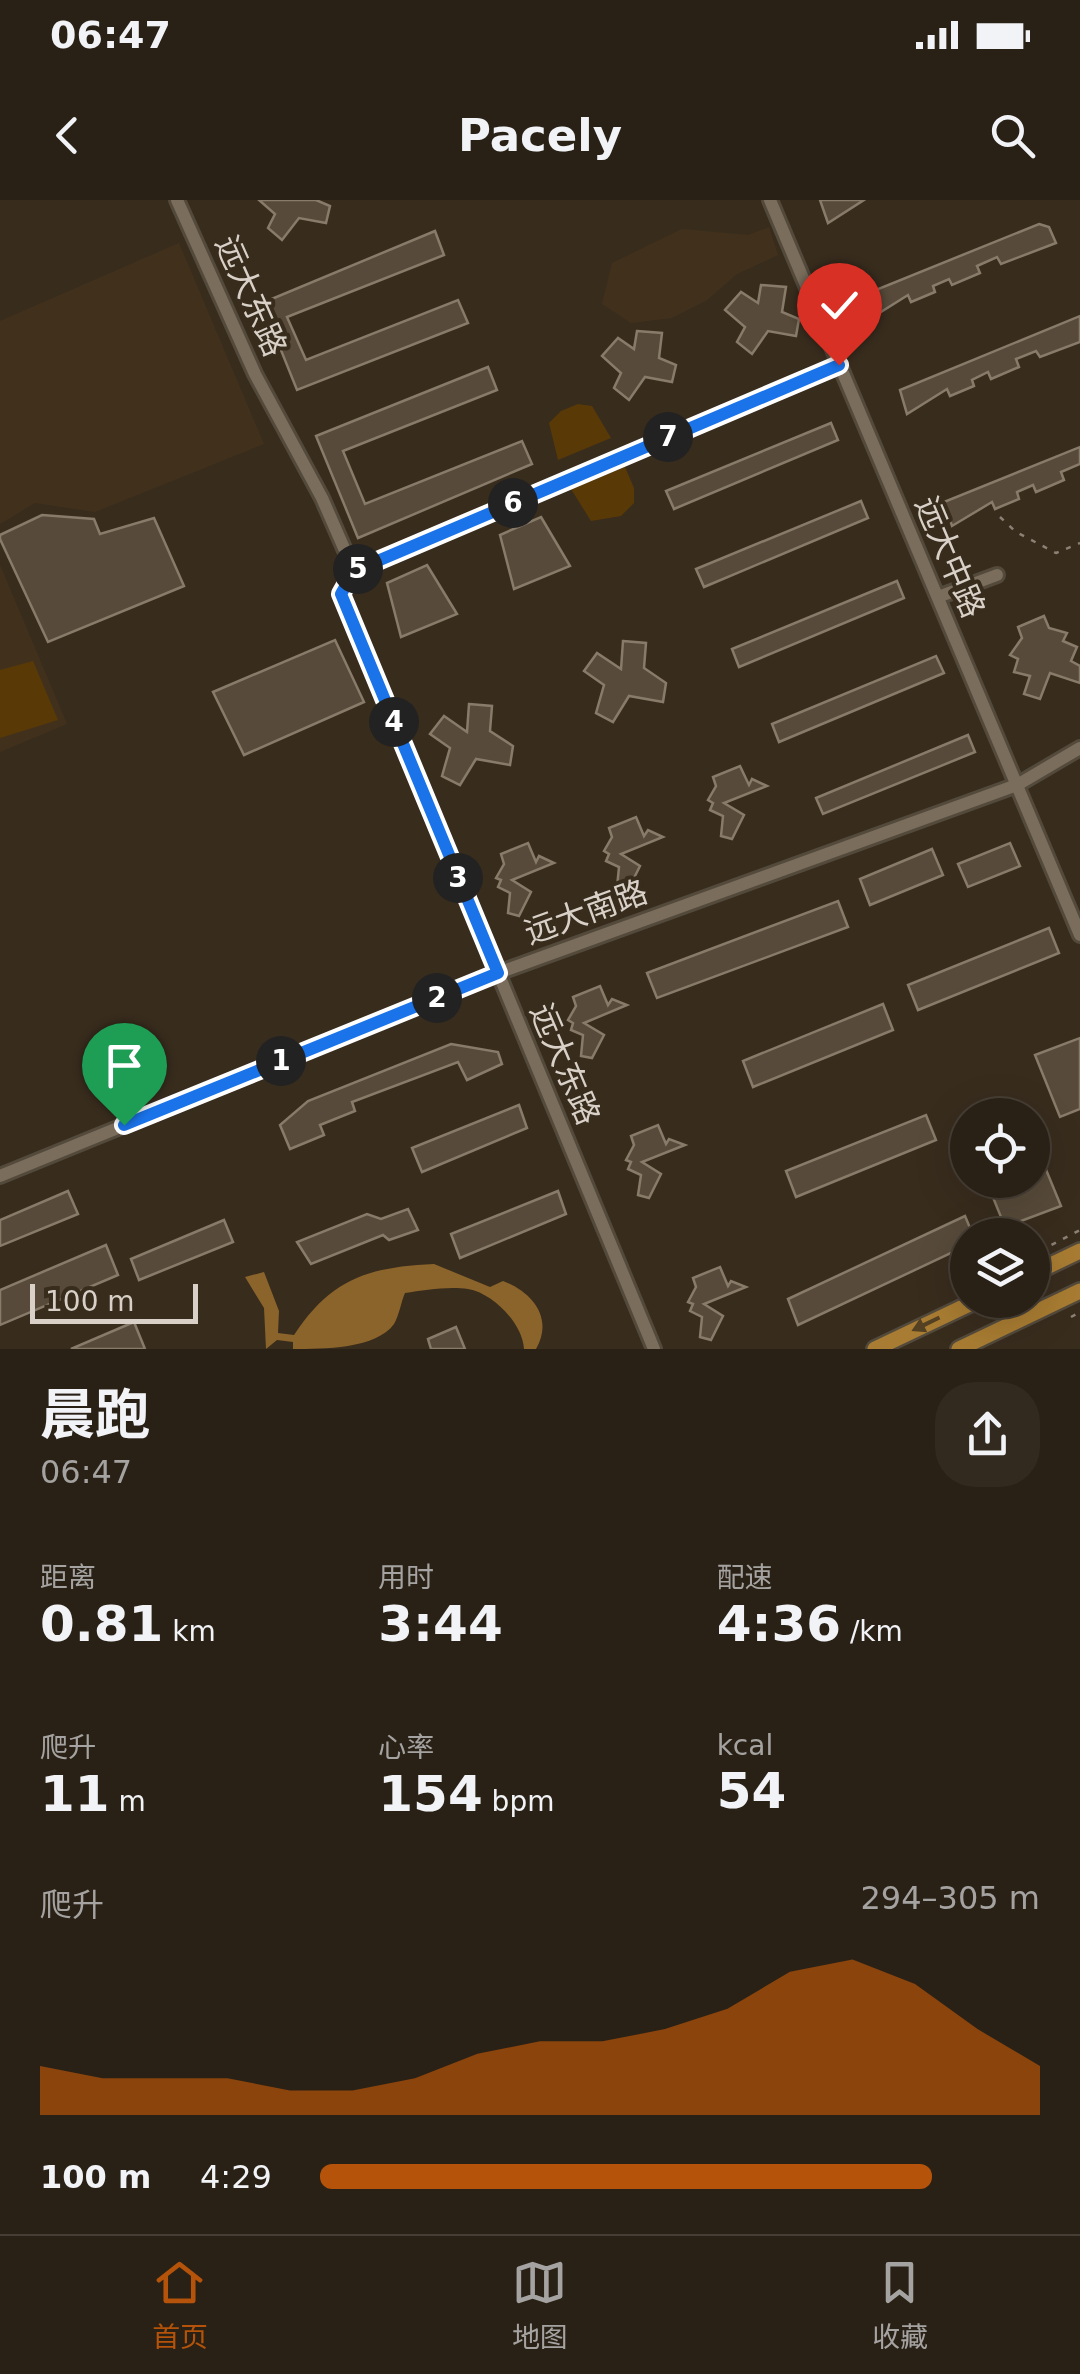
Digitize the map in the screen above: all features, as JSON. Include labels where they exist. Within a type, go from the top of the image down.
[{"type":"main road","points":[[1050,1265],[1080,1251]]},
{"type":"main road","points":[[960,1349],[1080,1291]]},
{"type":"main road","points":[[875,1349],[950,1313]]},
{"type":"street","name":"远大东路","points":[[178,200],[255,374],[322,498],[354,571],[341,594],[654,1349]]},
{"type":"street","name":"远大中路","points":[[770,200],[1080,936]]},
{"type":"street","points":[[354,571],[839,365]]},
{"type":"street","points":[[938,598],[997,574]]},
{"type":"street","name":"远大南路","points":[[0,1176],[498,973],[1017,786],[1080,748]]},
{"type":"path","points":[[1000,518],[1016,532],[1056,554],[1080,543]]},
{"type":"path","points":[[1050,1245],[1080,1230]]},
{"type":"path","points":[[1071,1316],[1080,1312]]},
{"type":"shaded area","points":[[769,227],[778,255],[737,274],[707,300],[672,318],[631,323],[602,304],[612,263],[682,229],[748,235]]},
{"type":"shaded area","points":[[179,243],[264,444],[95,512],[35,503],[0,524],[0,321]]},
{"type":"shaded area","points":[[578,404],[592,406],[611,438],[558,460],[549,423],[561,411]]},
{"type":"shaded area","points":[[625,467],[634,488],[634,503],[621,516],[591,521],[571,489]]},
{"type":"shaded area","points":[[0,565],[67,724],[0,752]]},
{"type":"shaded area","points":[[33,661],[58,720],[0,738],[0,670]]},
{"type":"shaded area","points":[[434,1264],[490,1287],[503,1281],[523,1292],[541,1317],[543,1327],[536,1349],[524,1349],[512,1320],[496,1303],[478,1292],[453,1288],[405,1293],[394,1324],[362,1343],[293,1349],[293,1342],[277,1340],[266,1349],[264,1308],[245,1277],[264,1272],[279,1311],[278,1333],[294,1335],[322,1301],[353,1280],[389,1268]]},
{"type":"building","points":[[259,200],[316,200],[330,206],[326,223],[299,218],[282,240],[268,228],[275,214]]},
{"type":"building","points":[[820,200],[864,200],[828,223]]},
{"type":"building","points":[[1039,224],[1049,227],[1056,243],[1001,264],[997,257],[977,266],[980,273],[952,285],[949,279],[933,286],[935,292],[911,302],[908,295],[868,320],[861,296]]},
{"type":"building","points":[[435,231],[444,255],[287,317],[306,360],[458,300],[468,323],[297,390],[262,303]]},
{"type":"building","points":[[761,285],[786,287],[782,312],[799,319],[796,336],[768,331],[752,354],[737,342],[745,327],[725,310],[741,292],[758,303]]},
{"type":"building","points":[[1080,316],[1080,342],[1040,357],[1036,351],[1016,359],[1019,367],[991,379],[988,372],[972,380],[974,386],[950,396],[947,389],[907,414],[900,390]]},
{"type":"building","points":[[637,331],[662,333],[659,358],[676,365],[672,382],[645,377],[629,400],[614,388],[621,373],[602,356],[618,338],[634,349]]},
{"type":"building","points":[[488,367],[497,390],[343,451],[365,504],[522,441],[532,464],[358,538],[316,436]]},
{"type":"building","points":[[831,423],[838,440],[674,509],[666,491]]},
{"type":"building","points":[[1080,447],[1080,464],[1061,472],[1064,480],[1036,492],[1033,485],[1017,492],[1019,499],[995,509],[992,502],[952,526],[944,502]]},
{"type":"building","points":[[861,501],[868,518],[704,587],[696,569]]},
{"type":"building","points":[[42,515],[94,519],[100,534],[154,518],[184,586],[48,642],[0,539],[0,535]]},
{"type":"building","points":[[541,517],[570,566],[514,589],[500,535]]},
{"type":"building","points":[[427,565],[457,614],[401,637],[387,583]]},
{"type":"building","points":[[897,581],[904,598],[739,667],[732,649]]},
{"type":"building","points":[[1044,616],[1049,628],[1067,633],[1063,641],[1077,647],[1071,661],[1080,666],[1080,683],[1050,673],[1040,699],[1024,694],[1030,676],[1014,672],[1018,659],[1010,655],[1022,638],[1018,627]]},
{"type":"building","points":[[335,640],[364,702],[244,755],[213,692]]},
{"type":"building","points":[[623,641],[646,643],[644,668],[666,683],[663,702],[629,696],[613,722],[596,713],[604,685],[584,671],[597,653],[621,669]]},
{"type":"building","points":[[936,656],[944,673],[779,742],[772,724]]},
{"type":"building","points":[[469,704],[492,706],[490,731],[513,746],[510,765],[476,759],[460,785],[442,776],[450,748],[430,734],[444,716],[467,732]]},
{"type":"building","points":[[968,735],[975,752],[823,814],[816,798]]},
{"type":"building","points":[[740,766],[749,785],[752,779],[767,786],[724,803],[744,815],[732,839],[721,836],[723,816],[710,810],[713,803],[708,800],[716,786],[713,777]]},
{"type":"building","points":[[636,817],[644,836],[648,830],[663,837],[621,854],[640,866],[628,890],[617,887],[619,867],[606,861],[609,854],[604,851],[612,837],[609,828]]},
{"type":"building","points":[[528,843],[536,862],[539,856],[554,863],[512,880],[531,892],[519,916],[508,913],[510,893],[498,887],[501,880],[496,878],[504,864],[501,854]]},
{"type":"building","points":[[1010,843],[1020,866],[968,887],[958,864]]},
{"type":"building","points":[[932,849],[943,875],[870,905],[860,879]]},
{"type":"building","points":[[838,901],[848,927],[657,998],[647,973]]},
{"type":"building","points":[[1049,928],[1059,953],[918,1010],[908,985]]},
{"type":"building","points":[[600,986],[608,1005],[612,999],[627,1005],[584,1023],[604,1035],[592,1058],[581,1056],[583,1035],[571,1030],[573,1023],[568,1020],[576,1006],[573,997]]},
{"type":"building","points":[[883,1004],[893,1030],[753,1087],[743,1061]]},
{"type":"building","points":[[1080,1038],[1080,1109],[1060,1117],[1035,1055]]},
{"type":"building","points":[[451,1044],[498,1052],[502,1064],[467,1080],[458,1062],[352,1102],[355,1111],[320,1125],[324,1135],[290,1149],[280,1125],[308,1101]]},
{"type":"building","points":[[519,1105],[527,1128],[422,1172],[412,1148]]},
{"type":"building","points":[[926,1115],[936,1140],[796,1197],[786,1171]]},
{"type":"building","points":[[658,1125],[666,1144],[669,1139],[685,1145],[642,1162],[661,1174],[649,1198],[638,1195],[641,1175],[628,1169],[631,1162],[626,1160],[634,1145],[631,1136]]},
{"type":"building","points":[[1050,1179],[1061,1206],[1029,1218],[1001,1218],[993,1198],[1050,1198]]},
{"type":"building","points":[[68,1191],[78,1214],[0,1246],[0,1220]]},
{"type":"building","points":[[558,1191],[566,1214],[460,1258],[451,1234]]},
{"type":"building","points":[[408,1209],[418,1230],[389,1240],[383,1235],[311,1264],[297,1242],[367,1214],[381,1219]]},
{"type":"building","points":[[224,1220],[233,1242],[139,1280],[131,1259]]},
{"type":"building","points":[[950,1223],[950,1253],[798,1325],[788,1299]]},
{"type":"building","points":[[106,1245],[118,1275],[0,1325],[0,1290]]},
{"type":"building","points":[[720,1267],[728,1286],[731,1281],[746,1287],[704,1304],[723,1316],[711,1340],[700,1337],[702,1317],[690,1311],[693,1304],[688,1302],[696,1287],[693,1278]]},
{"type":"building","points":[[134,1322],[145,1349],[71,1349]]},
{"type":"building","points":[[456,1327],[465,1349],[431,1349],[428,1339]]},
{"type":"route","points":[[124,1125],[498,973],[341,594],[354,571],[839,365]]}]
